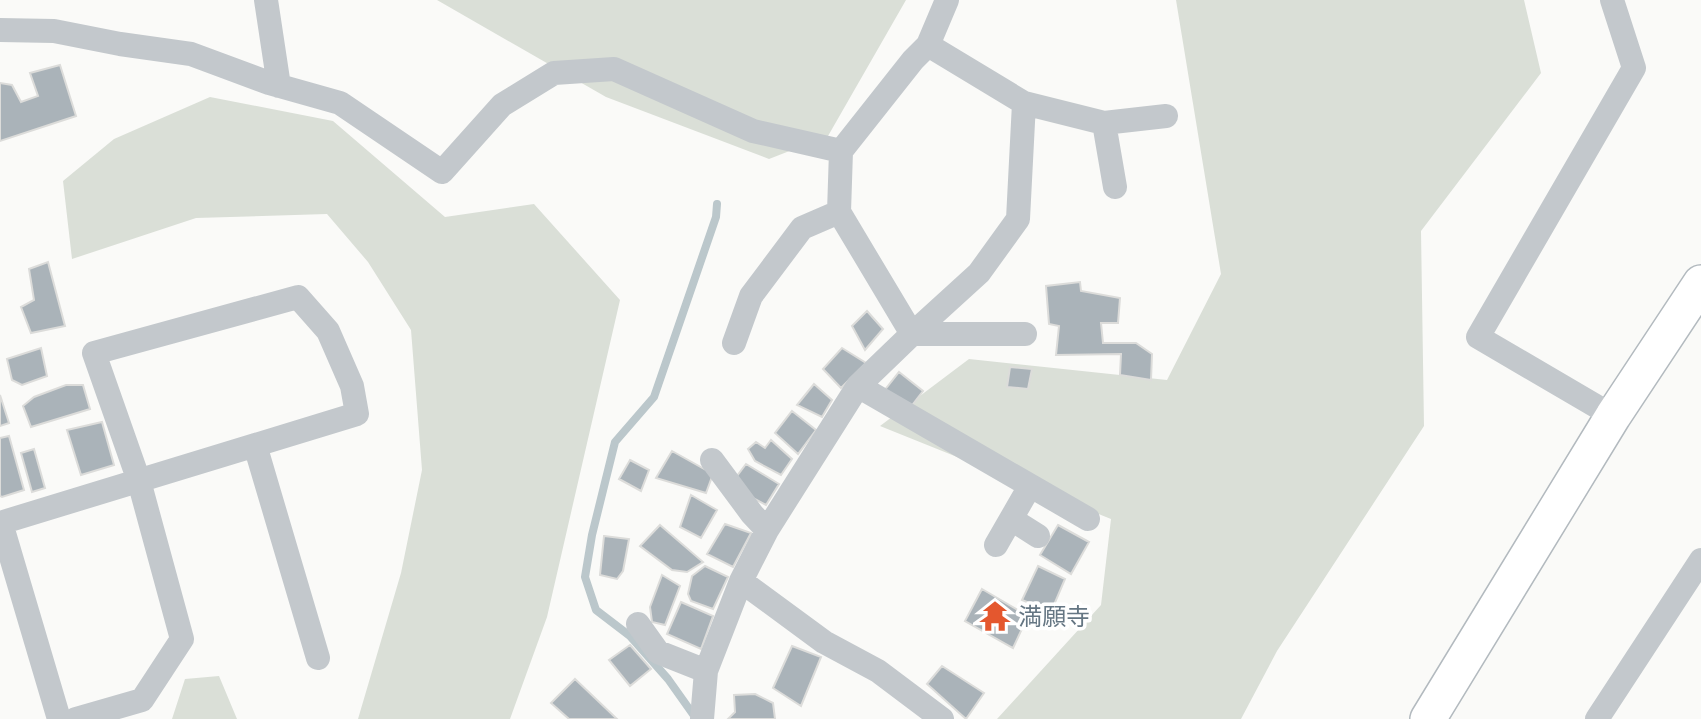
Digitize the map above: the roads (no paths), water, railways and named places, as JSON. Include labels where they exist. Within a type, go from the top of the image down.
[{"type":"street","points":[[266,0],[279,86]]},
{"type":"street","points":[[912,334],[839,212],[841,151],[928,45],[947,0]]},
{"type":"street","points":[[1612,0],[1634,68],[1478,337],[1613,416]]},
{"type":"street","points":[[0,30],[54,30],[120,44],[191,54],[279,86],[340,103],[442,172],[502,105],[554,73],[614,69],[753,131],[841,151]]},
{"type":"street","points":[[928,45],[1024,103],[1104,123],[1166,116]]},
{"type":"street","points":[[702,719],[706,671],[741,581],[767,530],[858,386],[979,273],[1017,219],[1024,103]]},
{"type":"street","points":[[1104,123],[1115,187]]},
{"type":"street","points":[[734,343],[751,296],[802,228],[839,212]]},
{"type":"street","points":[[1427,719],[1613,416],[1701,284]]},
{"type":"street","points":[[59,719],[0,523],[139,481],[358,414],[352,386],[328,331],[299,297],[94,353],[139,481],[182,639],[142,700],[76,719]]},
{"type":"street","points":[[912,334],[1025,334]]},
{"type":"street","points":[[858,386],[1088,519]]},
{"type":"street","points":[[256,445],[318,658]]},
{"type":"street","points":[[712,460],[767,530]]},
{"type":"street","points":[[996,545],[1030,486]]},
{"type":"street","points":[[1011,519],[1038,536]]},
{"type":"street","points":[[1597,719],[1701,560]]},
{"type":"street","points":[[741,581],[824,642],[878,671],[943,719]]},
{"type":"street","points":[[638,624],[658,652],[706,671]]},
{"type":"waterway","points":[[695,717],[668,679],[630,636],[596,610],[585,577],[592,535],[615,442],[654,397],[716,217],[717,204]]},
{"type":"place","name":"満願寺","points":[[995,616]]}]
